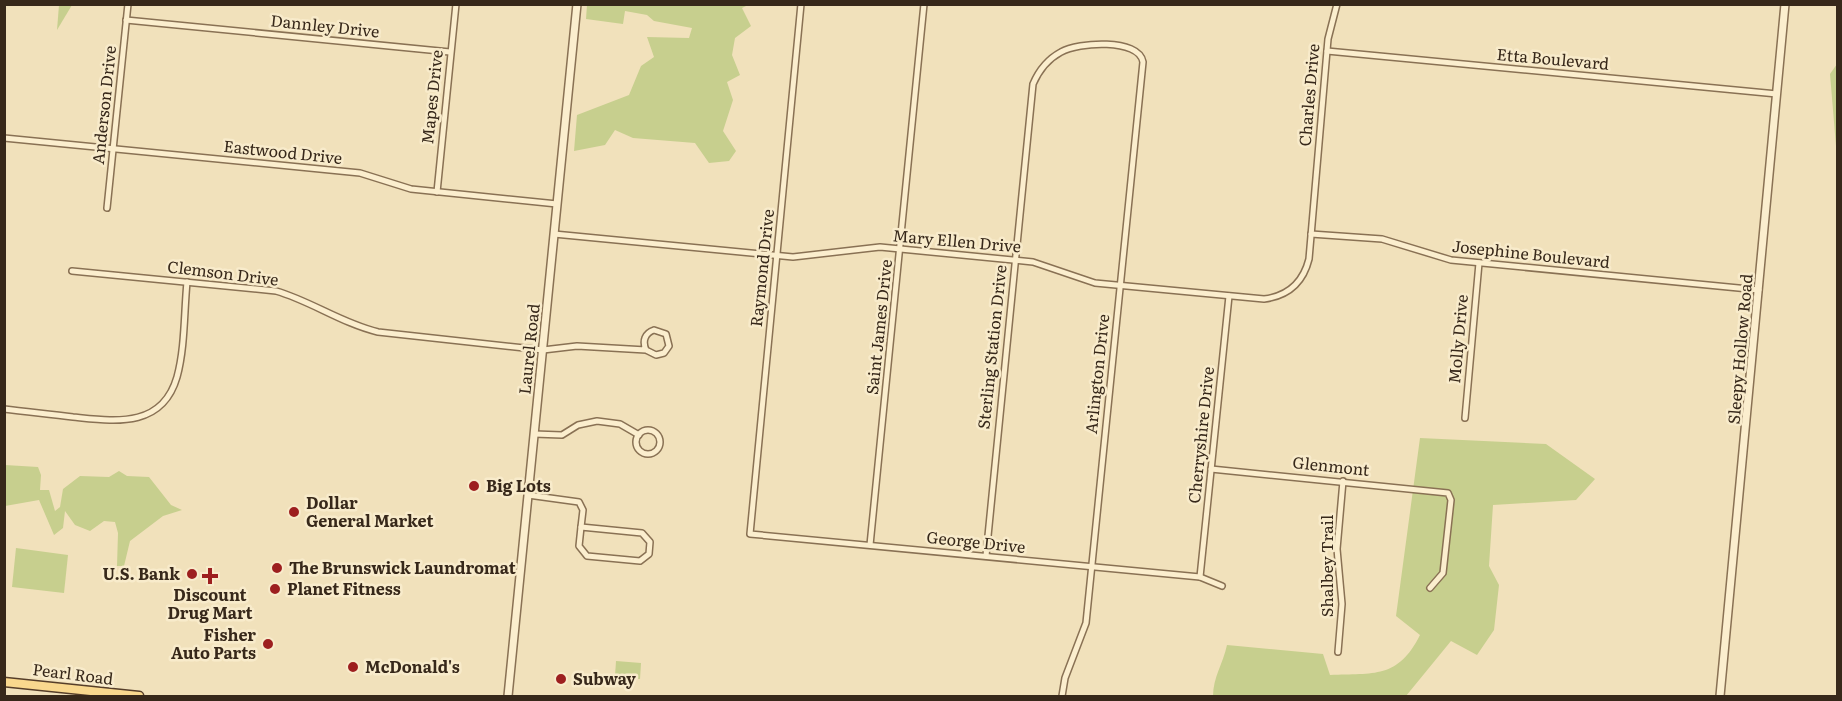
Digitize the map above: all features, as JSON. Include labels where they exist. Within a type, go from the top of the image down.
[{"type":"main road","name":"Pearl Road","points":[[4,681],[139,696]]},
{"type":"street","name":"Anderson Drive","points":[[107,208],[128,4]]},
{"type":"street","name":"Mapes Drive","points":[[437,192],[456,4]]},
{"type":"street","name":"Laurel Road","points":[[508,696],[577,4]]},
{"type":"street","name":"Raymond Drive","points":[[750,534],[801,4]]},
{"type":"street","name":"Saint James Drive","points":[[870,545],[924,4]]},
{"type":"street","name":"Charles Drive","points":[[1311,234],[1329,28],[1337,4]]},
{"type":"street","name":"Sleepy Hollow Road","points":[[1720,696],[1785,4]]},
{"type":"street","name":"Dannley Drive","points":[[126,20],[450,52]]},
{"type":"street","name":"Sterling Station Drive","points":[[986,556],[1030,94],[1037,75],[1050,59],[1080,45],[1133,48],[1138,51]]},
{"type":"street","name":"Arlington Drive","points":[[1062,696],[1065,678],[1086,623],[1143,62],[1138,51]]},
{"type":"street","name":"Etta Boulevard","points":[[1327,51],[1777,94]]},
{"type":"street","name":"Eastwood Drive","points":[[4,138],[360,173],[411,189],[557,204]]},
{"type":"street","name":"Mary Ellen Drive","points":[[554,234],[808,257],[866,248],[1014,260],[1048,265],[1088,282],[1264,299],[1290,291],[1306,269],[1311,234]]},
{"type":"street","name":"Josephine Boulevard","points":[[1311,234],[1382,239],[1439,258],[1479,263],[1759,290]]},
{"type":"street","name":"Molly Drive","points":[[1465,418],[1479,263]]},
{"type":"street","name":"Clemson Drive","points":[[72,271],[276,291],[294,297],[353,326],[378,332],[543,350],[577,346],[646,350]]},
{"type":"street","points":[[4,409],[115,422],[135,419],[152,411],[166,398],[176,380],[188,282]]},
{"type":"street","name":"Cherryshire Drive","points":[[1200,577],[1229,296]]},
{"type":"street","points":[[658,330],[666,334],[669,346],[664,353],[652,355],[646,350],[644,342],[647,334],[658,330]]},
{"type":"street","points":[[534,434],[562,435],[579,425],[597,421],[620,424],[639,435]]},
{"type":"street","points":[[644,431],[654,432],[660,441],[656,451],[645,454],[639,450],[636,443],[639,435],[644,431]]},
{"type":"street","name":"Glenmont","points":[[1211,469],[1343,481],[1448,494],[1451,500],[1443,573],[1430,588]]},
{"type":"street","name":"Shalbey Trail","points":[[1338,652],[1342,597],[1337,549],[1343,481]]},
{"type":"street","points":[[528,495],[579,502],[583,510],[581,527],[579,546],[587,556],[640,561],[649,554],[649,538],[642,533],[581,527]]},
{"type":"street","name":"George Drive","points":[[750,534],[1200,577],[1222,586]]},
{"type":"green space","points":[[59,5],[72,5],[57,30]]},
{"type":"green space","points":[[587,5],[748,5],[742,8],[751,26],[735,38],[732,55],[740,75],[727,82],[733,100],[723,131],[736,151],[729,161],[709,163],[695,143],[633,138],[615,130],[605,145],[574,151],[577,115],[629,95],[641,66],[654,57],[647,37],[689,38],[692,28],[654,21],[647,15],[625,11],[623,24],[586,19]]},
{"type":"green space","points":[[1837,64],[1837,158],[1830,74]]},
{"type":"green space","points":[[1420,438],[1546,444],[1595,479],[1576,500],[1493,505],[1489,566],[1499,585],[1494,630],[1477,655],[1451,641],[1406,696],[1213,696],[1227,645],[1323,654],[1330,675],[1383,671],[1403,660],[1412,649],[1420,635],[1396,616]]},
{"type":"green space","points":[[5,465],[38,467],[41,475],[40,490],[49,490],[55,511],[60,507],[63,489],[80,476],[109,477],[119,471],[127,476],[149,477],[171,505],[182,510],[163,516],[130,541],[124,566],[117,566],[118,533],[115,522],[104,521],[90,531],[75,525],[65,511],[63,528],[54,535],[39,500],[5,506]]},
{"type":"green space","points":[[16,548],[68,555],[64,593],[12,587]]},
{"type":"green space","points":[[616,661],[641,663],[640,679],[615,676]]},
{"type":"place","name":"Big Lots","points":[[474,486]]},
{"type":"place","name":"Dollar General Market","points":[[294,512]]},
{"type":"place","name":"The Brunswick Laundromat","points":[[277,568]]},
{"type":"place","name":"U.S. Bank","points":[[192,574]]},
{"type":"place","name":"Discount Drug Mart","points":[[210,576]]},
{"type":"place","name":"Planet Fitness","points":[[275,589]]},
{"type":"place","name":"Fisher Auto Parts","points":[[268,644]]},
{"type":"place","name":"McDonald's","points":[[353,667]]},
{"type":"place","name":"Subway","points":[[561,679]]}]
